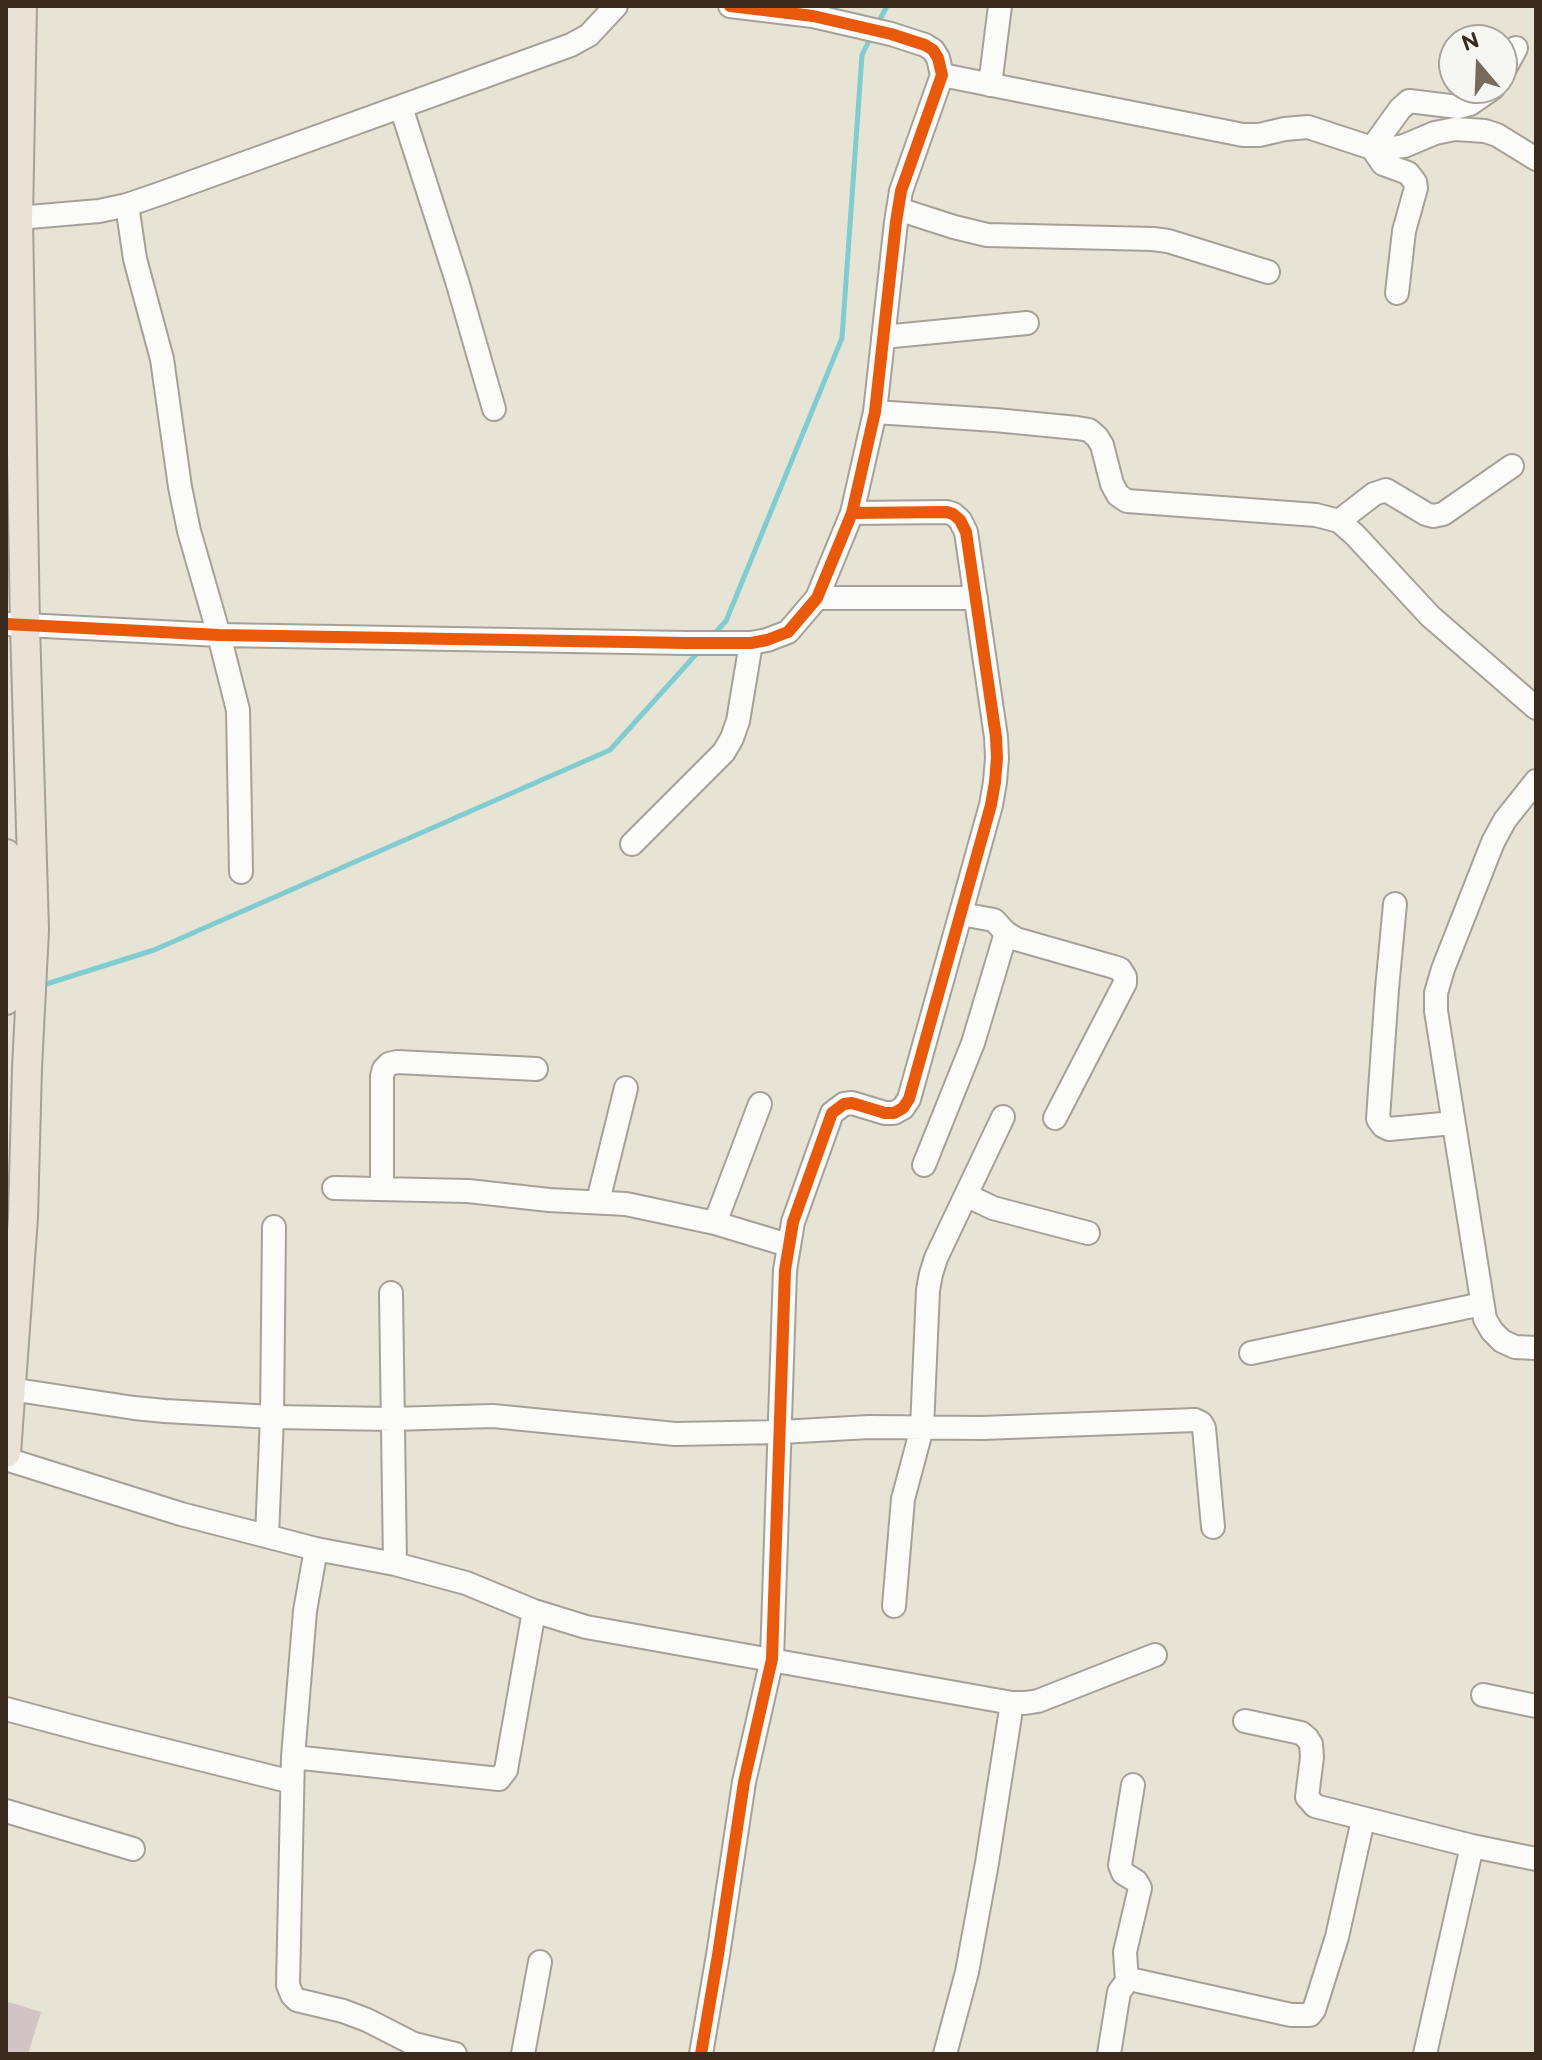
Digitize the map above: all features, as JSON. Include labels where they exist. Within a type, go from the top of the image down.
[{"type":"main road","points":[[6,1456],[23,1217],[27,1068],[21,932],[16,625],[22,6]]},
{"type":"main road","points":[[6,854],[21,932],[6,1000]]},
{"type":"street","points":[[16,625],[219,635],[687,643],[751,643],[788,632],[817,598],[852,513],[875,412],[901,191],[942,75],[938,58],[925,45],[842,23],[816,11],[730,6]]},
{"type":"street","points":[[990,85],[1000,6]]},
{"type":"street","points":[[18,218],[99,211],[127,205],[401,107],[583,40],[595,28],[605,7]]},
{"type":"street","points":[[942,75],[1243,135],[1308,127],[1372,148],[1395,148],[1455,129],[1485,131],[1536,159]]},
{"type":"street","points":[[1372,148],[1409,101],[1458,107],[1470,104]]},
{"type":"street","points":[[401,107],[494,409]]},
{"type":"street","points":[[1372,148],[1383,164],[1408,173],[1415,182],[1404,231],[1397,293]]},
{"type":"street","points":[[127,205],[137,271],[162,359],[189,531],[238,710],[241,872]]},
{"type":"street","points":[[898,209],[987,235],[1168,241],[1268,272]]},
{"type":"street","points":[[883,337],[1027,323]]},
{"type":"street","points":[[875,412],[1089,430],[1102,445],[1112,484],[1118,495],[1127,501],[1316,515],[1339,521],[1430,616],[1536,708]]},
{"type":"street","points":[[1339,521],[1374,494],[1386,490],[1426,514],[1443,514],[1512,466]]},
{"type":"street","points":[[701,2054],[744,1782],[772,1659],[785,1270],[793,1222],[832,1113],[844,1104],[852,1103],[894,1113],[903,1108],[909,1099],[991,805],[997,758],[966,532],[960,520],[947,512],[852,513]]},
{"type":"street","points":[[817,598],[976,598]]},
{"type":"street","points":[[632,844],[724,752],[738,721],[751,643]]},
{"type":"street","points":[[1536,781],[1505,820],[1493,842],[1436,993],[1436,1011],[1485,1319],[1502,1341],[1515,1347],[1536,1348]]},
{"type":"street","points":[[1395,904],[1378,1119],[1389,1129],[1453,1123]]},
{"type":"street","points":[[961,914],[994,920],[1016,939],[1120,969],[1125,977],[1125,983],[1055,1118]]},
{"type":"street","points":[[924,1165],[973,1043],[1006,933]]},
{"type":"street","points":[[382,1189],[382,1076],[389,1064],[536,1069]]},
{"type":"street","points":[[598,1201],[626,1088]]},
{"type":"street","points":[[715,1223],[760,1104]]},
{"type":"street","points":[[894,1606],[903,1499],[922,1428],[929,1282],[936,1258],[1003,1117]]},
{"type":"street","points":[[334,1188],[468,1191],[640,1206],[715,1223],[788,1245]]},
{"type":"street","points":[[966,1195],[993,1208],[1088,1233]]},
{"type":"street","points":[[267,1536],[274,1227]]},
{"type":"street","points":[[391,1293],[395,1564]]},
{"type":"street","points":[[1251,1353],[1482,1304]]},
{"type":"street","points":[[10,1389],[134,1408],[272,1417],[392,1419],[493,1416],[675,1434],[1195,1420],[1204,1428],[1213,1527]]},
{"type":"street","points":[[6,1456],[181,1514],[466,1583],[534,1611],[586,1627],[1012,1703],[1038,1701],[1155,1655]]},
{"type":"street","points":[[316,1549],[305,1611],[293,1757],[288,1978],[292,1995],[297,2000],[367,2020],[414,2044],[455,2054]]},
{"type":"street","points":[[293,1757],[499,1779],[506,1770],[534,1611]]},
{"type":"street","points":[[1483,1695],[1536,1706]]},
{"type":"street","points":[[945,2054],[967,1972],[1012,1703]]},
{"type":"street","points":[[6,1709],[292,1782]]},
{"type":"street","points":[[1245,1721],[1301,1733],[1307,1738],[1312,1757],[1307,1792],[1315,1806],[1363,1820],[1536,1859]]},
{"type":"street","points":[[1109,2054],[1119,1992],[1127,1981],[1125,1952],[1140,1888],[1136,1881],[1123,1873],[1120,1865],[1133,1785]]},
{"type":"street","points":[[6,1811],[133,1849]]},
{"type":"street","points":[[1127,1981],[1134,1980],[1291,2015],[1310,2015],[1337,1937],[1363,1820]]},
{"type":"street","points":[[1425,2054],[1472,1846]]},
{"type":"street","points":[[523,2054],[540,1962]]},
{"type":"building","points":[[6,2001],[41,2012],[28,2054],[6,2054]]},
{"type":"waterway","points":[[878,23],[887,6]]},
{"type":"waterway","points":[[713,635],[726,621],[842,338],[862,55],[872,35]]},
{"type":"waterway","points":[[40,986],[154,950],[610,750],[699,651]]},
{"type":"cycle path","points":[[6,624],[219,635],[687,643],[751,643],[788,632],[817,598],[852,513],[875,412],[901,191],[942,75],[938,58],[925,45],[813,16],[730,6]]},
{"type":"cycle path","points":[[701,2054],[744,1782],[772,1659],[785,1270],[793,1222],[832,1113],[844,1104],[852,1103],[894,1113],[903,1108],[909,1099],[995,782],[996,737],[966,532],[960,520],[947,512],[852,513]]}]
